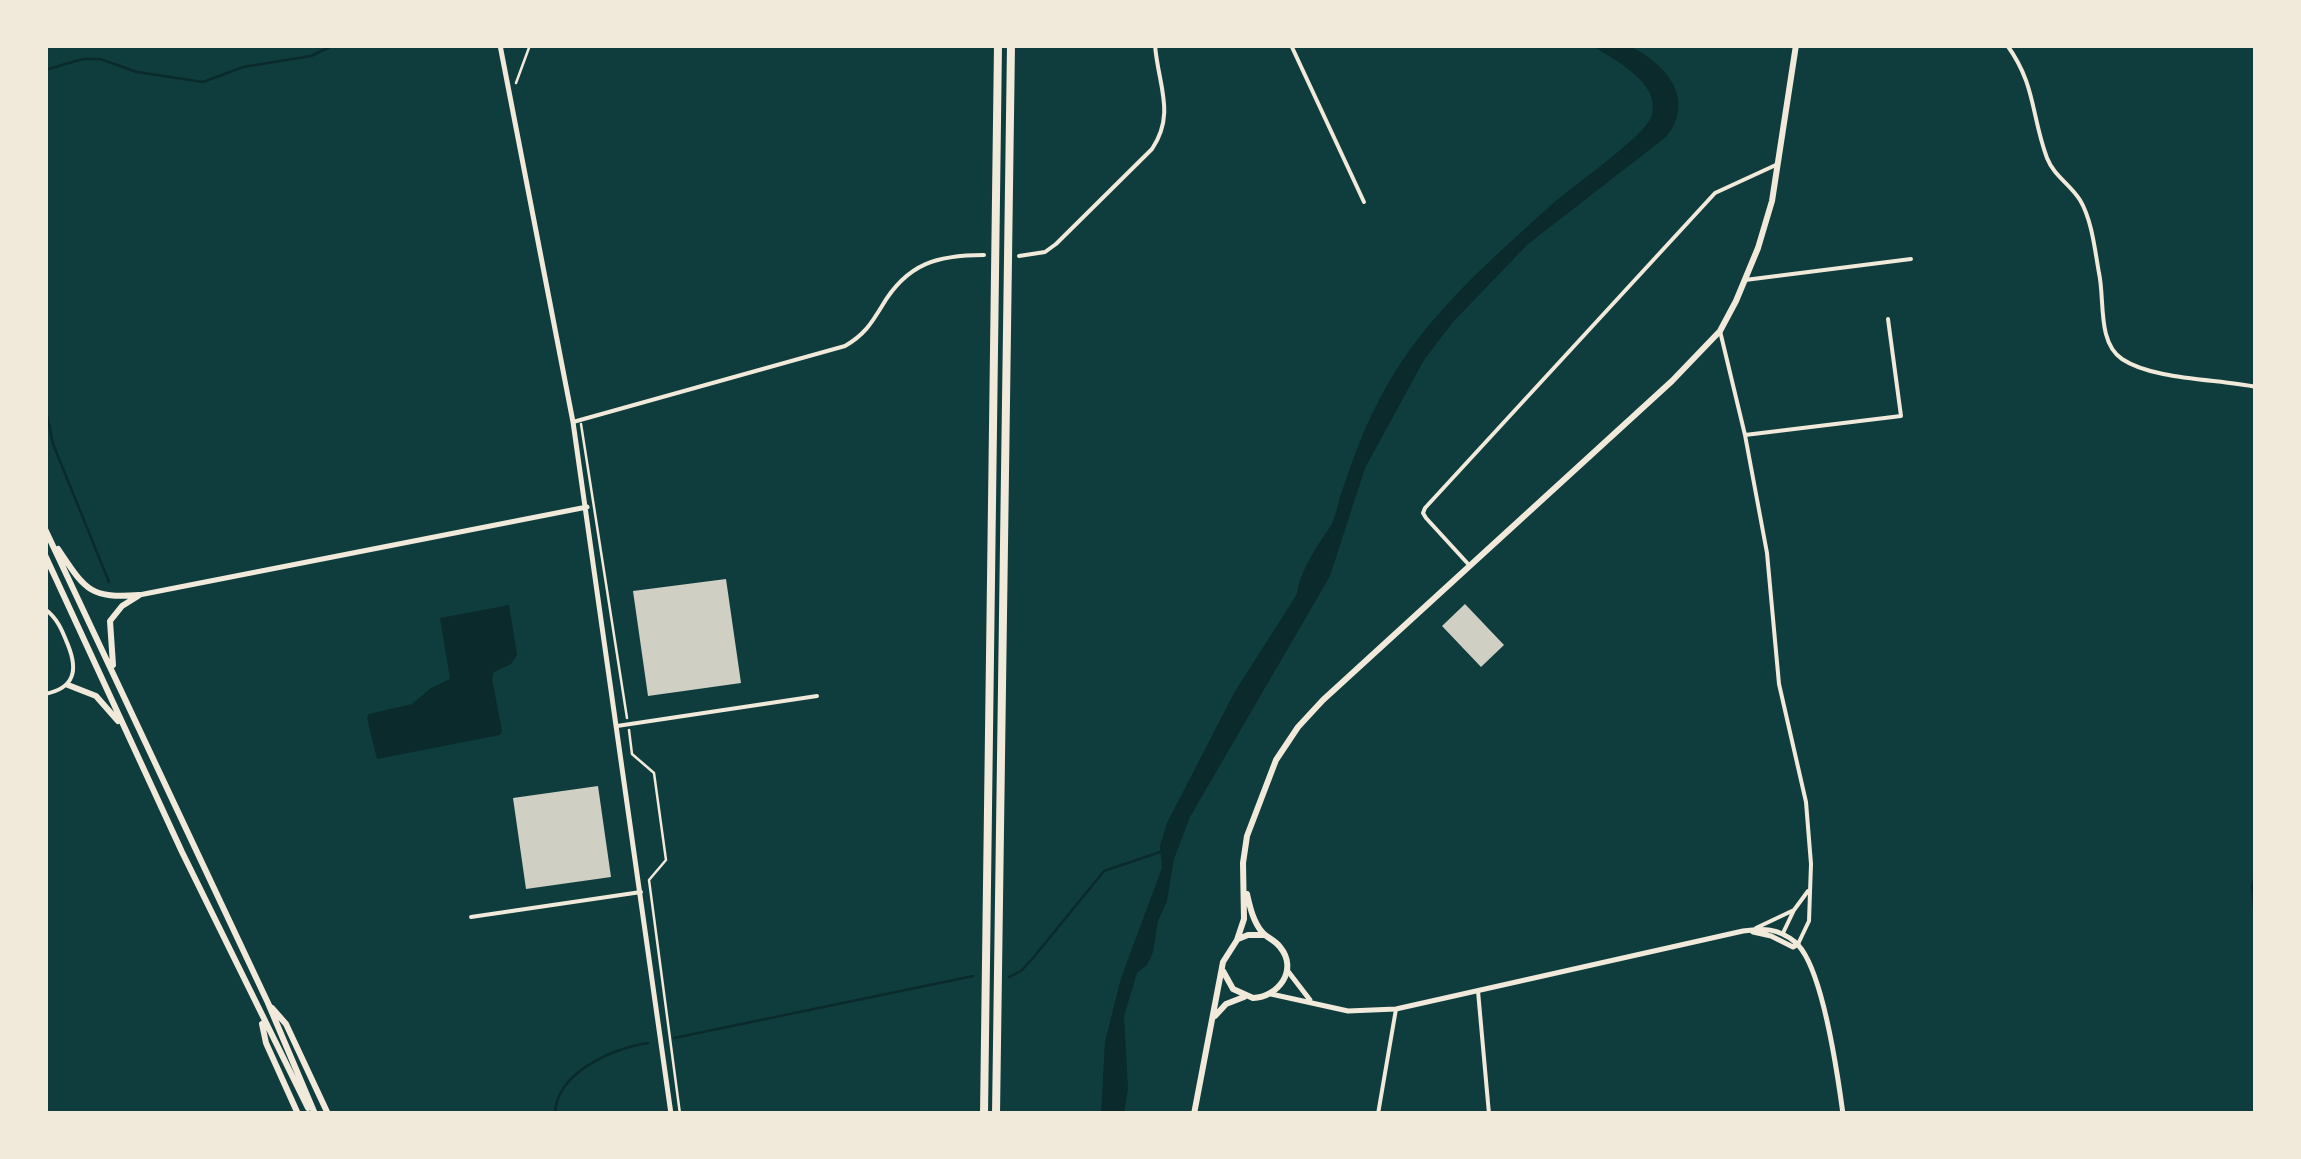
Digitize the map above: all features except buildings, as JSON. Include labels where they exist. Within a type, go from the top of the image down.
[{"type":"highway","points":[[984,1114],[998,45]]},
{"type":"highway","points":[[996,1114],[1011,45]]},
{"type":"main road","points":[[1238,940],[1244,914],[1247,836],[1264,784],[1298,727],[1672,381],[1720,331],[1745,280],[1772,201],[1796,45]]},
{"type":"main road","points":[[46,529],[88,590],[112,598],[139,595]]},
{"type":"main road","points":[[46,529],[268,1003],[313,1114]]},
{"type":"main road","points":[[45,555],[260,1013],[313,1114]]},
{"type":"main road","points":[[114,676],[110,620],[139,595]]},
{"type":"main road","points":[[68,684],[96,696],[126,729]]},
{"type":"main road","points":[[1212,1021],[1226,1004],[1271,994],[1282,984],[1287,970],[1281,948],[1264,935],[1252,915],[1243,873]]},
{"type":"main road","points":[[1194,1114],[1225,955],[1238,940],[1248,935],[1264,935]]},
{"type":"main road","points":[[1223,971],[1228,984],[1244,997]]},
{"type":"main road","points":[[268,1003],[286,1024],[328,1114]]},
{"type":"main road","points":[[260,1013],[266,1043],[298,1114]]},
{"type":"street","points":[[500,45],[573,422],[671,1114]]},
{"type":"street","points":[[1019,256],[1044,252],[1056,244],[1152,150],[1164,132],[1164,92],[1155,45]]},
{"type":"street","points":[[1291,45],[1364,202]]},
{"type":"street","points":[[2006,45],[2029,81],[2042,143],[2052,168],[2083,206],[2112,350],[2131,364],[2158,371],[2256,387]]},
{"type":"street","points":[[1470,566],[1426,518],[1425,508],[1710,198],[1728,184],[1778,164]]},
{"type":"street","points":[[573,422],[845,346],[863,336],[893,289],[922,265],[940,258],[984,254]]},
{"type":"street","points":[[1745,280],[1912,260]]},
{"type":"street","points":[[1745,434],[1901,416],[1888,318]]},
{"type":"street","points":[[1720,331],[1745,434],[1773,601],[1780,684],[1806,802],[1811,864],[1808,924],[1798,944],[1792,947],[1751,930]]},
{"type":"street","points":[[139,595],[586,508]]},
{"type":"street","points":[[45,609],[60,626],[75,664],[68,684],[45,694]]},
{"type":"street","points":[[618,726],[817,696]]},
{"type":"street","points":[[1782,934],[1808,891]]},
{"type":"street","points":[[471,917],[641,892]]},
{"type":"street","points":[[1751,930],[1794,910]]},
{"type":"street","points":[[1271,994],[1360,1012],[1396,1009],[1765,928],[1798,944],[1816,980],[1843,1114]]},
{"type":"street","points":[[1287,970],[1313,1002]]},
{"type":"street","points":[[1478,991],[1489,1114]]},
{"type":"street","points":[[1378,1114],[1396,1009]]},
{"type":"path","points":[[515,84],[530,45]]},
{"type":"path","points":[[581,419],[632,754],[654,773],[666,860],[650,880],[680,1114]]},
{"type":"water","points":[[1591,45],[1627,45],[1656,64],[1674,85],[1678,97],[1675,124],[1666,137],[1528,244],[1453,322],[1424,360],[1365,468],[1330,576],[1190,817],[1174,859],[1153,952],[1147,965],[1137,973],[1124,1016],[1128,1089],[1124,1114],[1101,1114],[1105,1042],[1121,978],[1162,868],[1160,846],[1167,823],[1234,693],[1297,594],[1305,568],[1332,523],[1366,427],[1392,376],[1431,323],[1476,274],[1550,206],[1623,148],[1652,115],[1653,103],[1642,82]]},
{"type":"water","points":[[509,605],[517,655],[511,664],[494,672],[492,679],[500,735],[377,759],[369,714],[412,704],[450,679],[440,618]]},
{"type":"waterway","points":[[45,70],[83,59],[100,59],[137,72],[203,82],[243,67],[311,56],[334,45]]},
{"type":"waterway","points":[[45,405],[53,444],[109,582]]},
{"type":"waterway","points":[[1009,977],[1033,958],[1104,871],[1160,852]]},
{"type":"waterway","points":[[2256,874],[2252,886],[2256,930]]},
{"type":"waterway","points":[[674,1038],[973,976]]},
{"type":"waterway","points":[[555,1114],[558,1099],[576,1074],[619,1050],[648,1043]]}]
